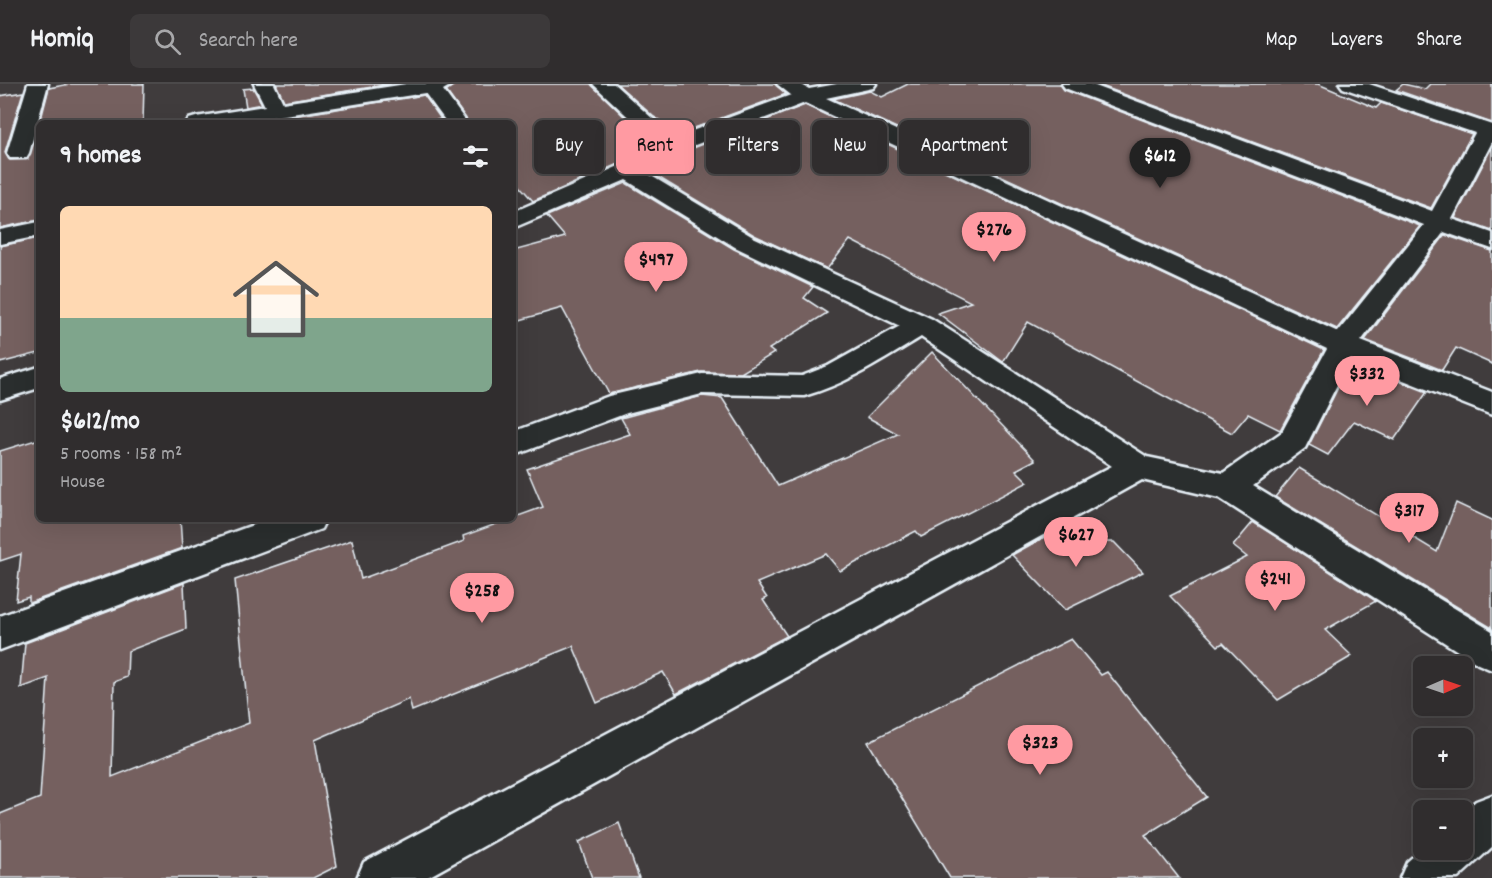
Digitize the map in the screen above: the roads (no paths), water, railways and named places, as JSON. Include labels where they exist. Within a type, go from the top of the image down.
[{"type":"street","points":[[19,153],[33,95],[38,84]]},
{"type":"street","points":[[264,84],[276,109]]},
{"type":"street","points":[[603,84],[643,120]]},
{"type":"street","points":[[694,136],[797,90],[866,84]]},
{"type":"street","points":[[1072,84],[1286,162],[1438,224],[1492,242]]},
{"type":"street","points":[[1228,488],[1294,440],[1343,345],[1438,224],[1489,132],[1350,84]]},
{"type":"street","points":[[213,120],[437,85],[455,120]]},
{"type":"street","points":[[797,90],[1343,345],[1492,404]]},
{"type":"street","points":[[521,218],[620,174]]},
{"type":"street","points":[[632,174],[744,242],[922,324],[1138,467],[1228,488],[1492,652]]},
{"type":"street","points":[[0,237],[36,229]]},
{"type":"street","points":[[516,443],[620,404],[702,384],[804,386],[838,373],[922,324]]},
{"type":"street","points":[[0,390],[36,378]]},
{"type":"street","points":[[380,878],[1138,467]]},
{"type":"street","points":[[0,633],[301,522]]},
{"type":"street","points":[[1473,833],[1492,817]]},
{"type":"street","points":[[1423,878],[1443,860]]}]
